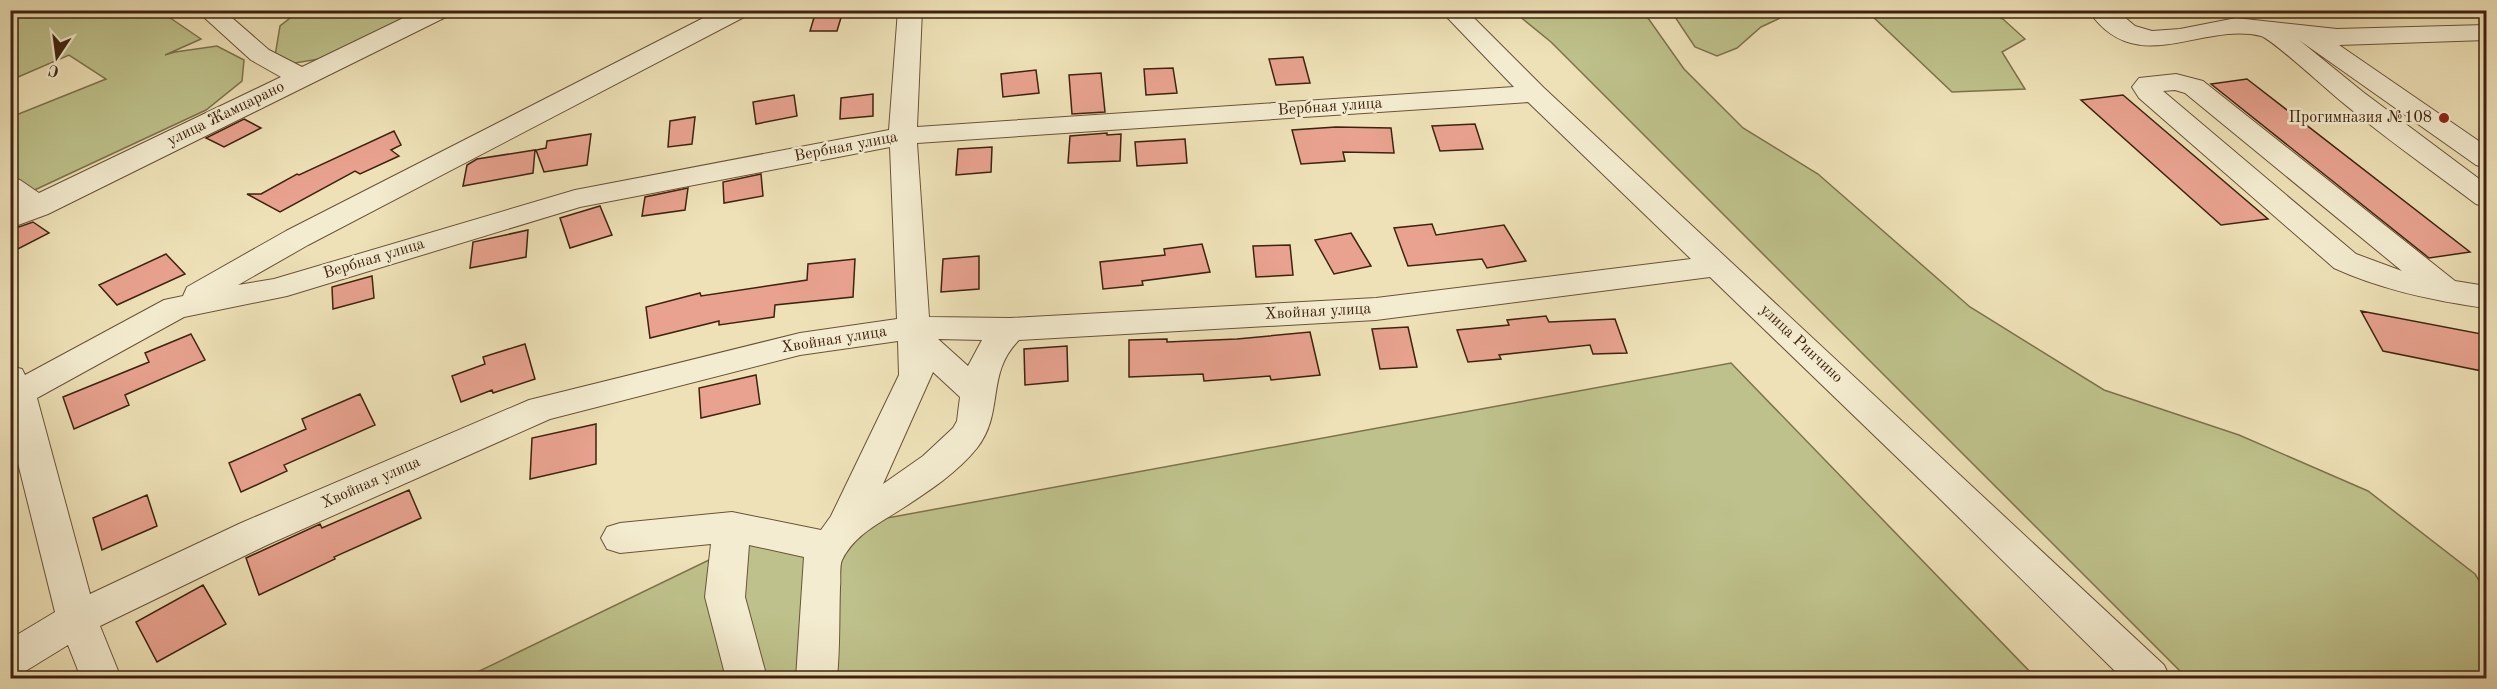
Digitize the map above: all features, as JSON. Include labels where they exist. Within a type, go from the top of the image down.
[{"type":"street","points":[[208,10],[260,55],[300,77]]},
{"type":"street","name":"улица Жамцарано","points":[[10,219],[441,10]]},
{"type":"street","name":"Вербная улица","points":[[13,390],[175,308],[297,238],[739,10]]},
{"type":"street","points":[[817,678],[822,559],[838,536],[916,375],[923,331],[903,136],[910,10]]},
{"type":"street","name":"улица Ринчино","points":[[1452,10],[1535,94],[1948,484],[2149,678]]},
{"type":"street","points":[[2100,10],[2127,32],[2154,39],[2169,39],[2223,27],[2337,37],[2487,32]]},
{"type":"street","points":[[2247,10],[2353,98],[2487,198]]},
{"type":"street","points":[[2309,34],[2487,159]]},
{"type":"street","points":[[2445,289],[2194,87],[2176,82],[2148,84],[2145,87],[2148,92],[2345,261],[2365,271],[2445,289],[2487,297]]},
{"type":"street","name":"Вербная улица","points":[[175,308],[276,289],[575,199],[903,136],[1535,94]]},
{"type":"street","points":[[10,186],[38,207]]},
{"type":"street","name":"Хвойная улица","points":[[10,660],[77,619],[254,534],[541,409],[800,344],[923,331],[1010,329],[1376,309],[1718,266]]},
{"type":"street","points":[[620,538],[732,527],[838,536],[958,448],[975,423],[978,393],[987,355],[1010,329]]},
{"type":"street","points":[[923,331],[952,370],[978,393]]},
{"type":"street","points":[[13,390],[77,619],[101,678]]},
{"type":"street","points":[[732,527],[725,597],[746,678]]},
{"type":"green space","points":[[11,11],[160,11],[201,39],[165,55],[217,46],[244,60],[242,81],[206,110],[11,201],[11,117],[106,79],[69,55],[11,80]]},
{"type":"green space","points":[[299,11],[421,11],[319,59],[289,64],[275,56],[280,26]]},
{"type":"green space","points":[[1513,11],[1643,11],[1684,69],[1743,128],[1818,174],[1970,307],[2104,390],[2239,435],[2368,491],[2475,574],[2486,592],[2486,678],[2187,678],[1551,42]]},
{"type":"green space","points":[[1671,11],[1795,11],[1761,27],[1737,48],[1717,56],[1695,47]]},
{"type":"green space","points":[[1838,11],[1917,11],[1929,16],[1963,17],[1978,11],[1988,11],[2003,19],[2025,39],[2002,52],[2025,89],[1952,92],[1871,15]]},
{"type":"green space","points":[[1731,363],[2036,678],[465,678],[740,545]]},
{"type":"building","points":[[816,11],[843,11],[837,31],[810,31]]},
{"type":"building","points":[[1303,57],[1310,83],[1276,85],[1269,59]]},
{"type":"building","points":[[1173,68],[1177,93],[1146,95],[1144,69]]},
{"type":"building","points":[[1036,70],[1039,93],[1003,97],[1001,74]]},
{"type":"building","points":[[1101,73],[1105,112],[1072,114],[1069,75]]},
{"type":"building","points":[[2247,79],[2470,252],[2429,258],[2211,84]]},
{"type":"building","points":[[873,94],[873,116],[840,119],[841,98]]},
{"type":"building","points":[[794,95],[797,116],[756,124],[753,102]]},
{"type":"building","points":[[2123,95],[2268,219],[2221,225],[2081,100]]},
{"type":"building","points":[[695,117],[692,144],[668,147],[670,121]]},
{"type":"building","points":[[244,119],[261,128],[224,147],[206,138]]},
{"type":"building","points":[[1475,124],[1483,149],[1440,151],[1432,126]]},
{"type":"building","points":[[1336,127],[1391,128],[1394,153],[1343,152],[1345,161],[1301,164],[1292,130]]},
{"type":"building","points":[[394,131],[401,145],[391,150],[399,156],[360,174],[355,171],[280,212],[247,194],[261,194],[297,174]]},
{"type":"building","points":[[1107,133],[1107,135],[1121,134],[1120,161],[1068,163],[1070,136]]},
{"type":"building","points":[[591,134],[587,165],[544,172],[536,150],[546,148],[547,141]]},
{"type":"building","points":[[1185,139],[1187,163],[1137,166],[1135,142]]},
{"type":"building","points":[[992,147],[991,172],[956,175],[958,149]]},
{"type":"building","points":[[535,150],[533,173],[463,186],[467,165],[477,159]]},
{"type":"building","points":[[761,174],[763,196],[724,203],[723,182]]},
{"type":"building","points":[[688,188],[685,210],[642,216],[645,197]]},
{"type":"building","points":[[600,206],[612,235],[570,248],[560,218]]},
{"type":"building","points":[[33,222],[49,233],[10,253],[10,230]]},
{"type":"building","points":[[1432,224],[1436,235],[1504,225],[1526,261],[1487,268],[1482,259],[1408,266],[1394,228]]},
{"type":"building","points":[[528,230],[526,257],[470,268],[473,242]]},
{"type":"building","points":[[1351,233],[1371,266],[1334,274],[1315,240]]},
{"type":"building","points":[[1202,244],[1210,272],[1142,281],[1143,285],[1103,289],[1100,262],[1165,255],[1164,249]]},
{"type":"building","points":[[1290,245],[1293,275],[1256,277],[1253,246]]},
{"type":"building","points":[[166,254],[185,274],[117,305],[99,285]]},
{"type":"building","points":[[979,256],[979,289],[941,292],[943,259]]},
{"type":"building","points":[[855,259],[853,297],[775,305],[774,317],[719,325],[719,321],[650,338],[646,307],[700,293],[701,296],[807,280],[808,264]]},
{"type":"building","points":[[372,276],[374,298],[333,309],[332,287]]},
{"type":"building","points":[[2361,311],[2487,335],[2487,372],[2383,351]]},
{"type":"building","points":[[1546,316],[1549,322],[1615,319],[1627,353],[1593,354],[1590,345],[1499,355],[1501,359],[1468,362],[1457,330],[1509,325],[1507,320]]},
{"type":"building","points":[[1408,327],[1417,367],[1380,369],[1372,329]]},
{"type":"building","points":[[1310,332],[1320,375],[1271,380],[1270,376],[1204,381],[1203,374],[1129,377],[1129,340],[1167,339],[1167,342],[1237,339]]},
{"type":"building","points":[[191,334],[205,360],[125,395],[129,405],[74,429],[63,397],[149,362],[145,353]]},
{"type":"building","points":[[525,344],[535,379],[493,393],[492,390],[461,402],[452,376],[485,364],[483,357]]},
{"type":"building","points":[[1067,346],[1068,381],[1025,385],[1024,349]]},
{"type":"building","points":[[756,375],[760,404],[701,418],[699,388]]},
{"type":"building","points":[[360,394],[375,425],[284,465],[287,471],[241,492],[229,463],[306,429],[302,419]]},
{"type":"building","points":[[596,424],[596,464],[530,479],[532,438]]},
{"type":"building","points":[[409,490],[421,518],[334,557],[335,559],[259,595],[246,558],[320,524],[322,528]]},
{"type":"building","points":[[147,495],[157,526],[102,550],[93,518]]},
{"type":"building","points":[[203,585],[226,624],[157,662],[136,622]]},
{"type":"place","name":"Прогимназия №108","points":[[2444,118]]}]
